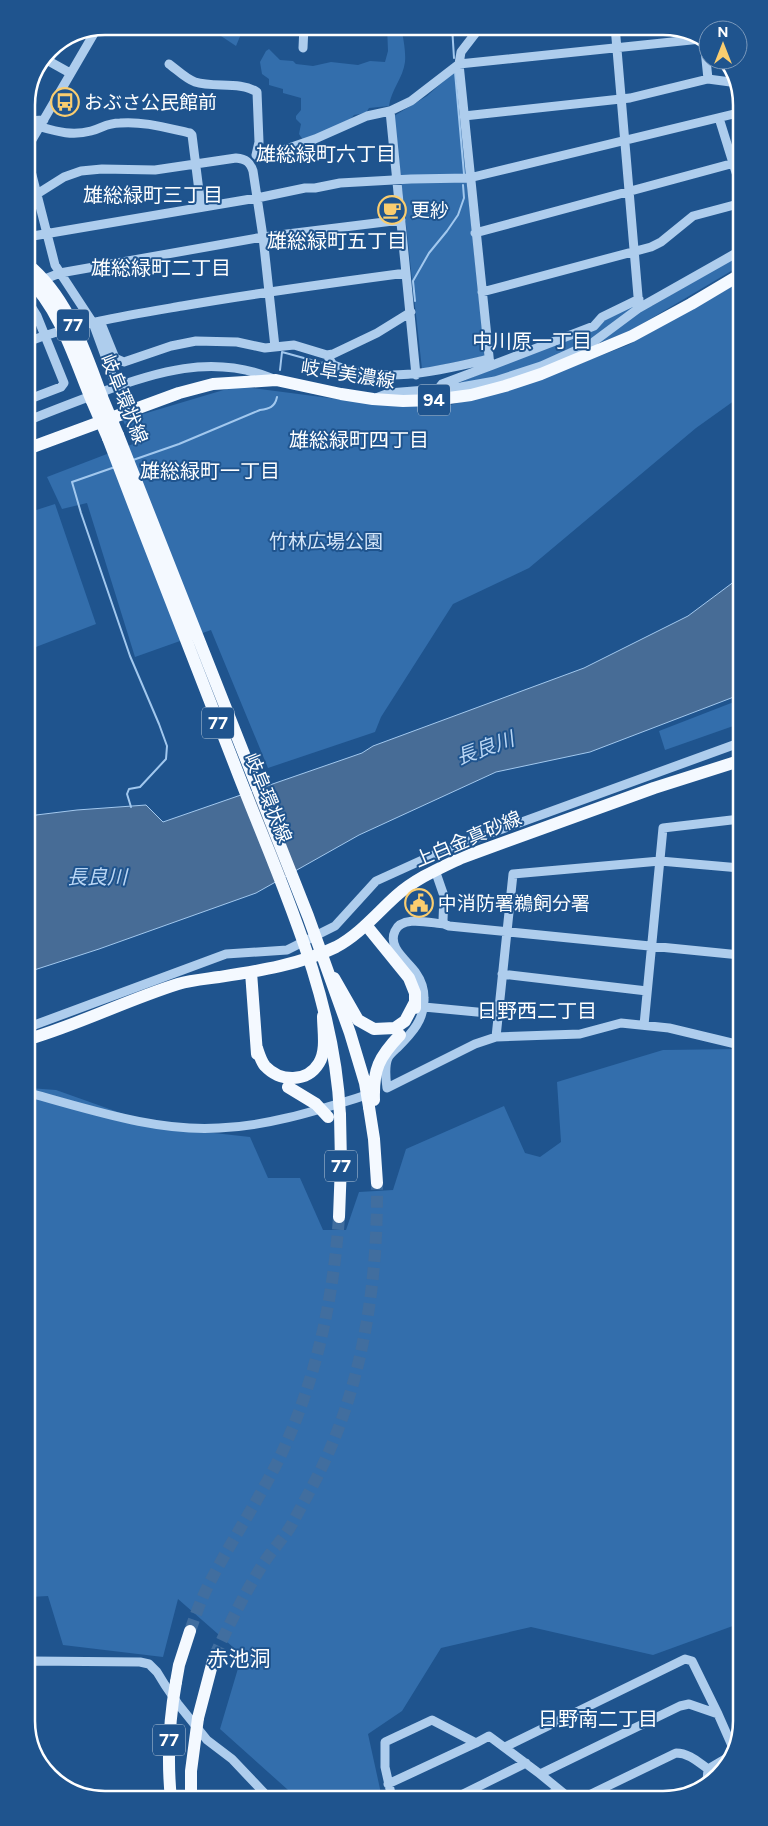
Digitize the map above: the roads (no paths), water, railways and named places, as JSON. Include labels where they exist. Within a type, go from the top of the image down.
[{"type":"main road","name":"岐阜環状線","points":[[35,271],[45,280],[80,338],[97,399]]},
{"type":"main road","name":"岐阜美濃線","points":[[35,446],[178,393],[213,384],[276,380],[341,394],[403,402],[471,395],[541,374],[632,336],[733,279]]},
{"type":"main road","name":"岐阜環状線","points":[[35,286],[46,299],[58,320],[106,419],[324,960],[358,1059],[372,1107],[377,1183]]},
{"type":"main road","name":"岐阜環状線","points":[[113,437],[193,659],[296,922],[323,1009],[334,1059],[339,1095],[334,1116],[341,1164],[339,1217]]},
{"type":"main road","name":"上白金真砂線","points":[[35,1037],[54,1032],[180,983],[251,972],[302,961],[337,947],[366,925],[397,895],[414,882],[461,858],[645,791],[733,762]]},
{"type":"main road","points":[[366,925],[409,978],[413,984],[419,1004]]},
{"type":"main road","name":"77","points":[[324,960],[358,1020],[374,1029],[397,1031]]},
{"type":"main road","points":[[251,972],[259,1067],[266,1075],[288,1083],[334,1116]]},
{"type":"main road","name":"77","points":[[372,1107],[375,1071],[380,1060],[397,1031],[410,1023],[419,1004]]},
{"type":"main road","name":"77","points":[[288,1083],[312,1071],[319,1062],[323,1051],[323,1009]]},
{"type":"main road","name":"77","points":[[171,1791],[169,1781],[170,1724],[176,1682],[190,1631]]},
{"type":"main road","name":"77","points":[[191,1791],[194,1740],[214,1657]]},
{"type":"street","points":[[302,48],[303,35]]},
{"type":"street","points":[[474,35],[461,52],[459,64],[475,233],[490,362]]},
{"type":"street","points":[[616,35],[639,304]]},
{"type":"street","points":[[35,136],[92,37]]},
{"type":"street","points":[[169,64],[193,82],[221,87],[247,88],[257,92],[259,142],[256,151],[257,157],[260,158],[315,139],[367,116],[390,111],[411,101],[459,64],[690,40]]},
{"type":"street","points":[[49,62],[70,73]]},
{"type":"street","points":[[707,70],[708,79]]},
{"type":"street","points":[[464,116],[621,100],[708,79],[729,82]]},
{"type":"street","points":[[390,111],[416,375]]},
{"type":"street","points":[[35,235],[340,183],[470,178],[733,114]]},
{"type":"street","points":[[719,118],[733,155]]},
{"type":"street","points":[[35,122],[43,123],[62,133],[92,131],[107,124],[122,122],[190,133],[192,135],[201,207]]},
{"type":"street","points":[[37,194],[64,177],[81,171],[102,169],[155,170],[236,158],[244,159],[250,163],[253,171],[263,237],[274,347]]},
{"type":"street","points":[[475,233],[733,164]]},
{"type":"street","points":[[35,188],[55,265],[96,322],[115,358],[124,362],[172,346],[196,341],[237,342],[265,348],[294,345],[328,355],[377,333],[411,312]]},
{"type":"street","points":[[482,292],[635,251],[661,242],[693,216],[733,205]]},
{"type":"street","points":[[35,282],[60,273],[263,237],[401,220]]},
{"type":"street","points":[[438,389],[442,384],[490,362],[594,326],[602,317],[639,304],[733,255]]},
{"type":"street","points":[[35,339],[96,322],[268,291],[406,273]]},
{"type":"street","points":[[373,399],[389,392],[461,387],[495,381],[541,366],[592,343],[639,304]]},
{"type":"street","points":[[35,313],[64,383],[60,387],[35,397]]},
{"type":"street","points":[[96,322],[116,386]]},
{"type":"street","points":[[328,355],[333,365],[341,368],[381,374],[416,375],[490,362]]},
{"type":"street","points":[[35,417],[116,386],[172,370],[195,367],[233,368],[276,380]]},
{"type":"street","points":[[35,1025],[226,954],[287,950],[335,926],[376,881],[425,858],[733,745]]},
{"type":"street","points":[[644,1025],[664,828],[733,820]]},
{"type":"street","points":[[496,1037],[513,874],[660,860],[733,867]]},
{"type":"street","points":[[436,870],[444,896],[442,920],[444,924]]},
{"type":"street","points":[[387,1088],[386,1066],[388,1057],[416,1027],[422,984],[393,942],[394,932],[399,925],[407,921],[733,954]]},
{"type":"street","points":[[502,974],[647,990]]},
{"type":"street","points":[[419,1004],[498,1014]]},
{"type":"street","points":[[35,1095],[132,1119],[187,1127],[217,1129],[246,1126],[308,1113],[387,1088],[476,1044],[496,1037],[580,1034],[621,1023],[669,1028],[733,1043]]},
{"type":"street","points":[[505,1747],[685,1659],[692,1661],[730,1741]]},
{"type":"street","points":[[35,1661],[140,1662],[149,1664],[157,1672],[164,1686],[207,1740],[232,1759],[262,1791]]},
{"type":"street","points":[[540,1774],[680,1706],[689,1704],[718,1714]]},
{"type":"street","points":[[390,1791],[385,1767],[385,1742],[432,1720],[476,1743]]},
{"type":"street","points":[[388,1784],[489,1736],[559,1790]]},
{"type":"street","points":[[597,1791],[676,1753],[683,1753],[689,1756],[708,1769]]},
{"type":"street","points":[[707,1776],[708,1769],[719,1762]]},
{"type":"street","points":[[469,1791],[526,1763]]},
{"type":"water","name":"長良川","points":[[733,582],[733,697],[590,752],[496,772],[359,835],[256,893],[35,970],[35,815],[146,805],[163,822],[362,753],[373,746],[584,668],[688,616]]},
{"type":"waterway","points":[[453,35],[454,58]]},
{"type":"waterway","points":[[455,72],[464,174]]},
{"type":"waterway","points":[[415,301],[413,281],[429,253],[458,215],[464,198],[463,185]]},
{"type":"waterway","points":[[280,370],[282,352],[324,362]]},
{"type":"waterway","points":[[133,460],[269,408],[275,403],[277,397]]},
{"type":"waterway","points":[[115,467],[72,482],[130,656],[167,746],[166,759],[140,787],[129,789],[127,794],[131,807]]},
{"type":"tunnel","points":[[214,1657],[249,1587],[289,1529],[322,1467],[336,1434],[358,1364],[366,1328],[375,1256],[377,1183]]},
{"type":"tunnel","points":[[190,1631],[207,1588],[224,1555],[262,1492],[279,1459],[303,1400],[321,1341],[332,1280],[339,1217]]},
{"type":"place","name":"おぶさ公民館前","points":[[65,102]]},
{"type":"place","name":"更紗","points":[[392,210]]},
{"type":"place","name":"中消防署鵜飼分署","points":[[419,903]]},
{"type":"district","name":"雄総緑町六丁目","points":[[326,154]]},
{"type":"district","name":"雄総緑町三丁目","points":[[153,195]]},
{"type":"district","name":"雄総緑町五丁目","points":[[337,241]]},
{"type":"district","name":"雄総緑町二丁目","points":[[161,268]]},
{"type":"district","name":"中川原一丁目","points":[[532,341]]},
{"type":"district","name":"雄総緑町四丁目","points":[[359,440]]},
{"type":"district","name":"雄総緑町一丁目","points":[[210,471]]},
{"type":"district","name":"日野西二丁目","points":[[537,1011]]},
{"type":"district","name":"赤池洞","points":[[239,1658]]},
{"type":"district","name":"日野南二丁目","points":[[598,1719]]},
{"type":"park label","name":"竹林広場公園","points":[[326,541]]}]
